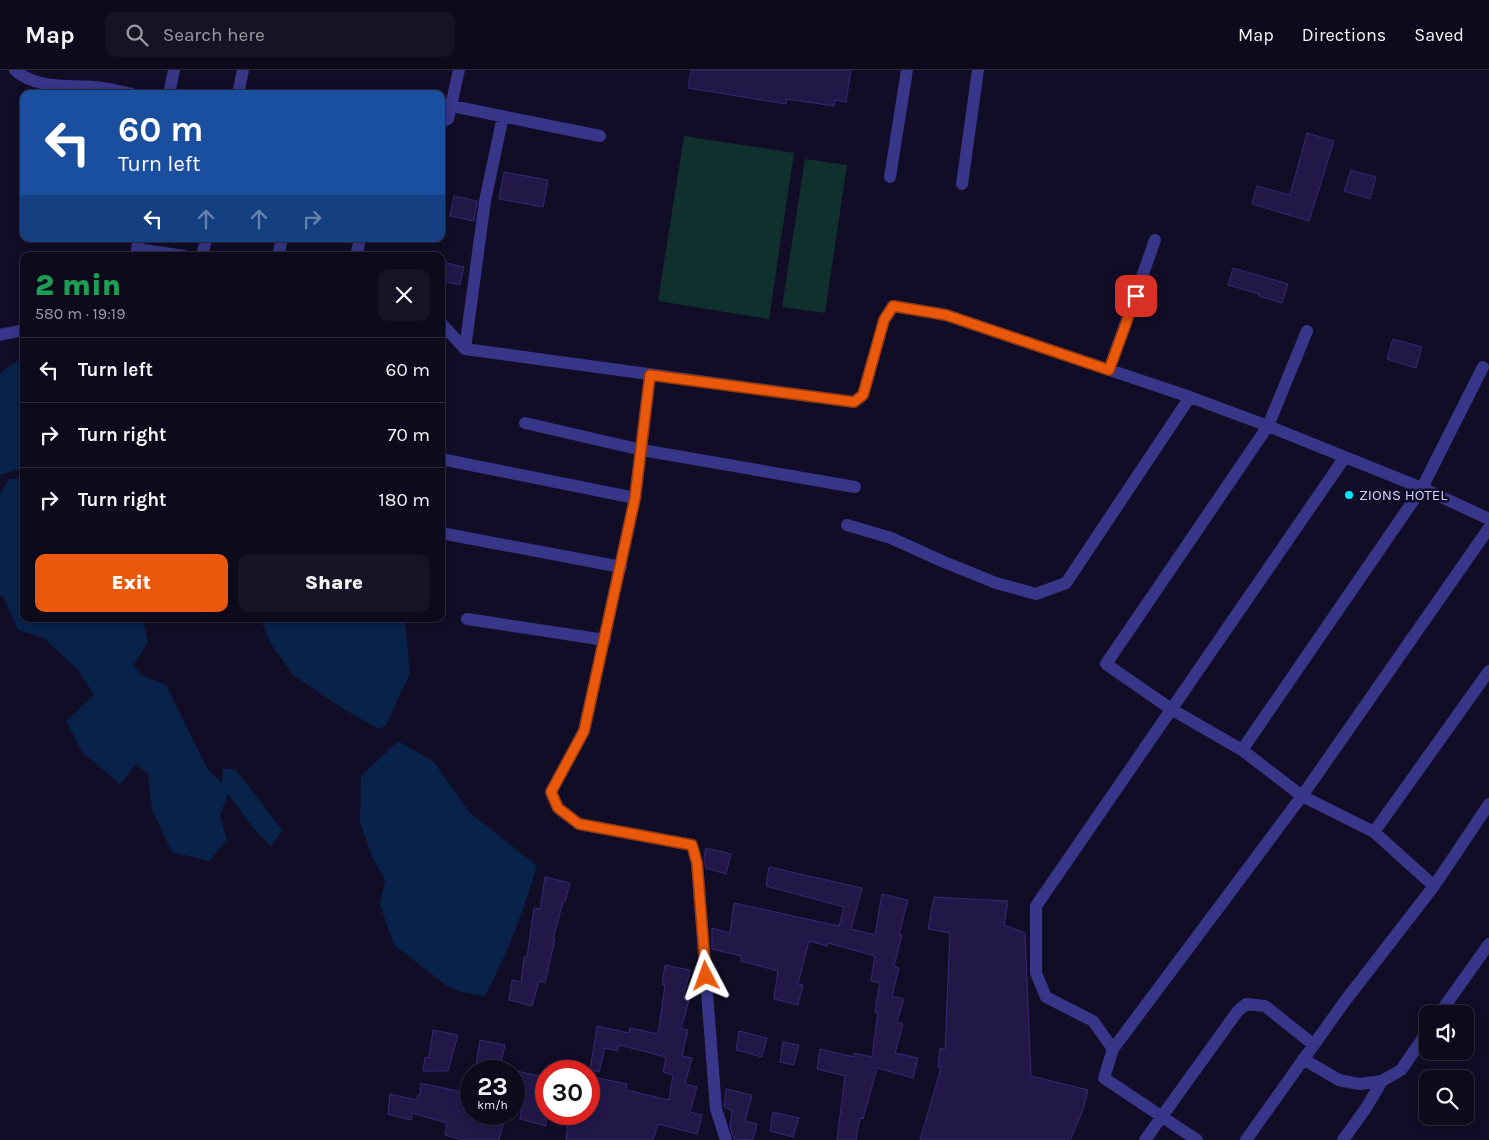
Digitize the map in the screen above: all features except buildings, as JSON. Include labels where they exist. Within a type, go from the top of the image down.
[{"type":"street","points":[[15,70],[23,77],[50,85],[116,90]]},
{"type":"street","points":[[170,90],[174,70]]},
{"type":"street","points":[[239,90],[243,70]]},
{"type":"street","points":[[445,120],[448,119],[452,106],[460,70]]},
{"type":"street","points":[[890,177],[907,70]]},
{"type":"street","points":[[962,184],[978,70]]},
{"type":"street","points":[[452,106],[600,136]]},
{"type":"street","points":[[465,349],[485,201],[503,116]]},
{"type":"street","points":[[1109,370],[1156,240]]},
{"type":"street","points":[[138,242],[137,248],[160,252]]},
{"type":"street","points":[[445,327],[465,349],[854,402],[863,395],[884,320],[893,306],[946,315],[1190,397],[1268,426],[1422,488],[1489,519]]},
{"type":"street","points":[[0,335],[20,331]]},
{"type":"street","points":[[1307,331],[1268,426],[1106,664],[1171,709],[1242,750],[1302,796],[1374,832],[1434,886]]},
{"type":"street","points":[[1242,750],[1422,488],[1483,367]]},
{"type":"street","points":[[650,375],[635,498],[584,731],[551,792],[558,808],[579,824],[692,845],[697,863],[716,1109],[726,1140]]},
{"type":"street","points":[[847,525],[892,538],[996,583],[1036,594],[1066,583],[1190,397]]},
{"type":"street","points":[[525,423],[642,450],[855,487]]},
{"type":"street","points":[[1113,1049],[1093,1021],[1046,996],[1036,973],[1036,906],[1345,457]]},
{"type":"street","points":[[445,461],[635,498]]},
{"type":"street","points":[[1197,1140],[1104,1078],[1113,1049],[1302,796],[1489,528]]},
{"type":"street","points":[[445,534],[621,567]]},
{"type":"street","points":[[467,620],[605,640]]},
{"type":"street","points":[[1374,832],[1489,672]]},
{"type":"street","points":[[1246,1140],[1345,1001],[1434,886],[1489,804]]},
{"type":"street","points":[[1445,1005],[1489,944]]},
{"type":"street","points":[[1145,1140],[1237,1012],[1246,1004],[1265,1006],[1314,1045]]},
{"type":"street","points":[[1304,1059],[1339,1080],[1359,1084],[1382,1081],[1401,1070],[1419,1044]]},
{"type":"street","points":[[1343,1140],[1366,1108],[1382,1081]]},
{"type":"green space","points":[[684,136],[794,153],[769,319],[658,301]]},
{"type":"green space","points":[[805,159],[847,165],[825,313],[782,307]]},
{"type":"water","points":[[20,359],[20,469],[0,475],[0,373]]},
{"type":"water","points":[[9,479],[20,479],[20,622],[144,622],[148,642],[133,666],[142,675],[166,685],[208,770],[222,783],[223,768],[236,770],[282,830],[271,847],[254,829],[228,794],[220,815],[227,840],[209,861],[172,852],[152,810],[148,774],[136,764],[120,784],[82,752],[66,721],[94,695],[78,670],[44,638],[18,630],[3,596],[0,596],[0,494]]},
{"type":"water","points":[[405,622],[410,673],[386,725],[379,729],[345,710],[293,675],[270,642],[262,623]]},
{"type":"water","points":[[398,741],[434,762],[469,812],[537,866],[514,932],[485,996],[461,992],[446,985],[394,945],[380,905],[385,880],[372,857],[360,822],[361,776]]},
{"type":"place","name":"ZIONS HOTEL","points":[[1349,495]]},
{"type":"route","points":[[706,976],[697,863],[692,845],[579,824],[558,808],[551,792],[584,731],[624,556],[635,498],[650,375],[854,402],[863,395],[884,320],[893,306],[946,315],[1109,370],[1136,296]]}]
